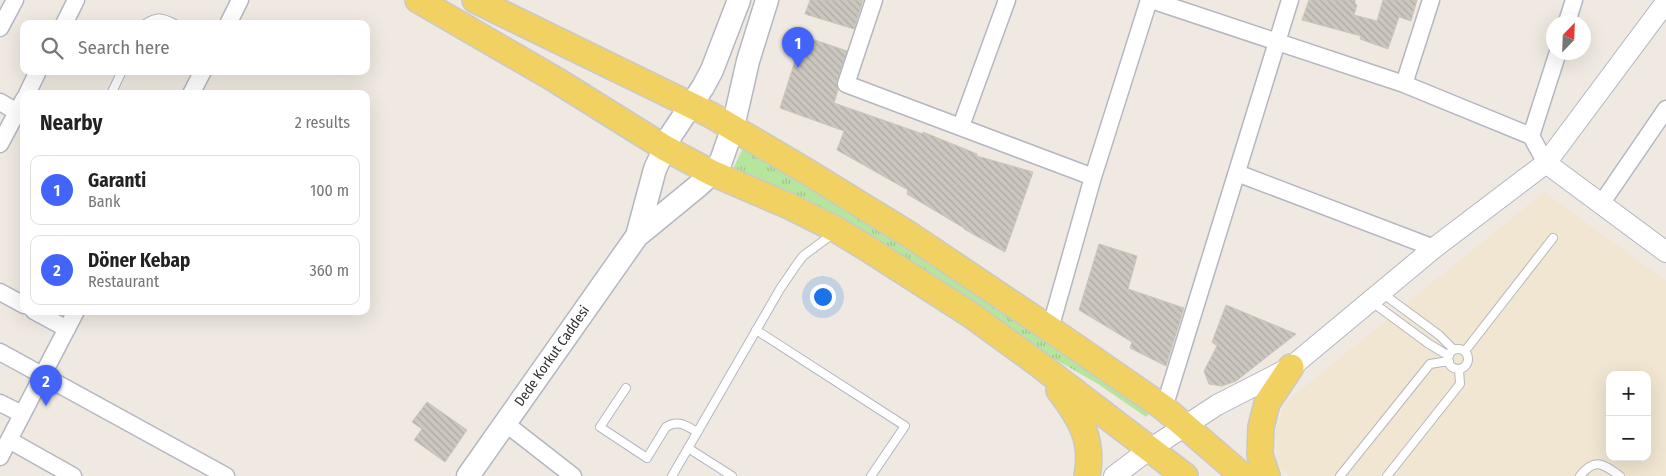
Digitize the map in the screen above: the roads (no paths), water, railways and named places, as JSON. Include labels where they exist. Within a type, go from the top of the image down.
[{"type":"main road","points":[[418,0],[556,80],[665,148],[712,173],[789,206],[837,230],[971,315],[1185,476]]},
{"type":"main road","points":[[475,0],[733,127],[910,236],[1164,408],[1243,476]]},
{"type":"main road","name":"Dede Korkut Caddesi","points":[[637,236],[655,168],[671,135],[712,70],[739,0]]},
{"type":"main road","name":"Dede Korkut Caddesi","points":[[468,476],[637,236],[686,197],[712,173],[721,161],[733,127],[748,61],[767,0]]},
{"type":"main road","points":[[1041,366],[1077,413],[1084,429],[1089,454],[1087,476]]},
{"type":"main road","points":[[1267,476],[1260,455],[1261,426],[1267,402],[1291,367]]},
{"type":"street","points":[[0,28],[14,0]]},
{"type":"street","points":[[66,20],[76,0]]},
{"type":"street","points":[[230,20],[240,0]]},
{"type":"street","points":[[874,0],[846,84],[1093,177]]},
{"type":"street","points":[[961,126],[1006,0]]},
{"type":"street","points":[[1050,329],[1093,177],[1150,0],[1404,84],[1531,136],[1546,163],[1666,252]]},
{"type":"street","points":[[1164,408],[1290,0]]},
{"type":"street","points":[[1404,84],[1431,0]]},
{"type":"street","points":[[1569,15],[1574,0]]},
{"type":"street","points":[[1114,476],[1185,425],[1291,367],[1434,248],[1546,163],[1666,2]]},
{"type":"street","points":[[1531,136],[1555,60]]},
{"type":"street","points":[[29,90],[36,75]]},
{"type":"street","points":[[193,90],[201,75]]},
{"type":"street","points":[[0,102],[20,105],[0,144]]},
{"type":"street","points":[[1601,204],[1666,109]]},
{"type":"street","points":[[1237,173],[1434,248]]},
{"type":"street","points":[[0,292],[20,304]]},
{"type":"street","points":[[41,315],[67,329]]},
{"type":"street","points":[[0,457],[74,315]]},
{"type":"street","points":[[0,352],[226,476]]},
{"type":"street","points":[[0,402],[22,414]]},
{"type":"street","points":[[505,423],[572,476]]},
{"type":"street","points":[[9,440],[73,476]]},
{"type":"lane","points":[[151,20],[163,18],[167,20]]},
{"type":"lane","points":[[113,90],[120,75]]},
{"type":"lane","points":[[672,476],[796,264],[837,230]]},
{"type":"lane","points":[[1465,352],[1552,238]]},
{"type":"lane","points":[[1375,297],[1451,356]]},
{"type":"lane","points":[[1375,297],[1439,335],[1451,356],[1451,366],[1459,369]]},
{"type":"lane","points":[[756,330],[905,426],[870,476]]},
{"type":"lane","points":[[1340,476],[1430,364],[1451,356],[1458,349],[1468,355],[1467,364],[1459,369]]},
{"type":"lane","points":[[1387,476],[1460,384],[1459,369]]},
{"type":"lane","points":[[626,388],[600,427],[647,458],[666,427],[670,424],[682,424],[697,432]]},
{"type":"lane","points":[[688,448],[732,476]]},
{"type":"lane","points":[[1580,476],[1589,466],[1600,464],[1605,465],[1620,476]]},
{"type":"place","name":"Garanti","points":[[798,68]]},
{"type":"place","name":"Döner Kebap","points":[[46,406]]}]
